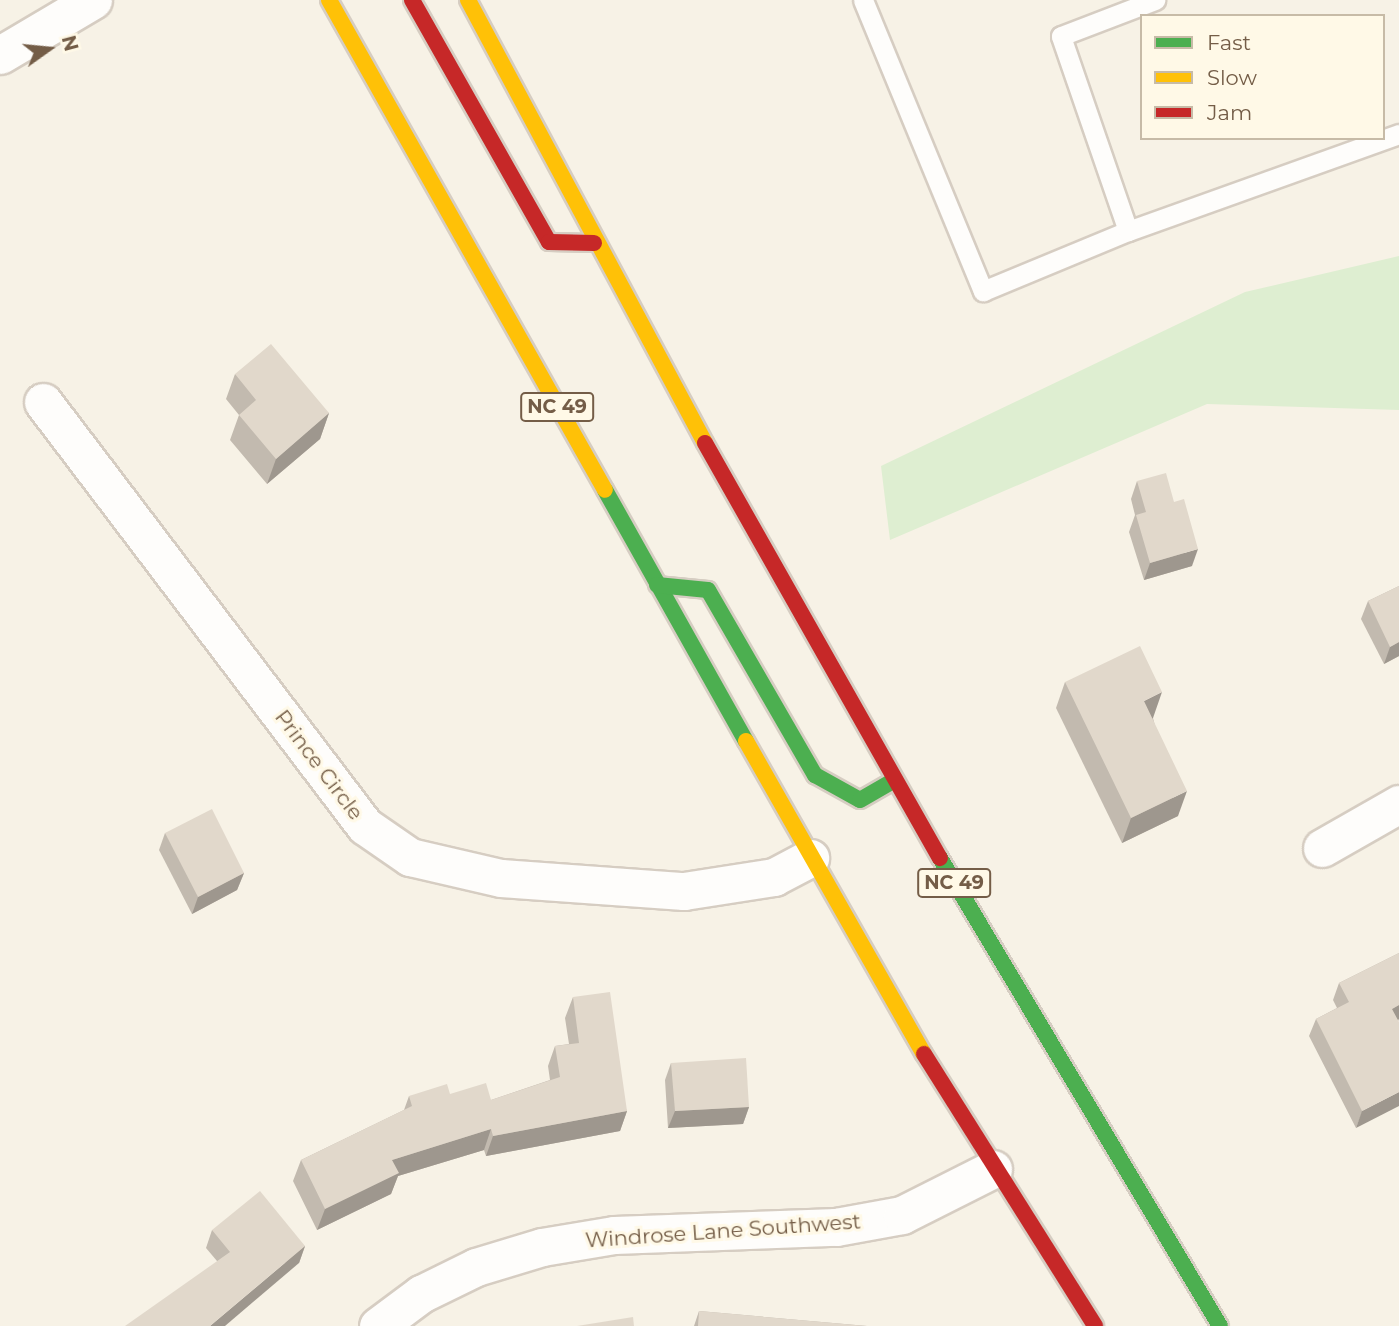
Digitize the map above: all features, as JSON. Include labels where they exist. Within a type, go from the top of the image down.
[{"type":"highway","name":"NC 49","points":[[329,0],[810,858],[993,1169],[1095,1326]]},
{"type":"highway","points":[[412,0],[549,242],[594,243]]},
{"type":"highway","name":"NC 49","points":[[468,0],[594,243],[893,781],[1220,1326]]},
{"type":"highway","points":[[657,585],[708,590],[815,775],[860,800],[893,781]]},
{"type":"street","points":[[0,55],[93,0]]},
{"type":"street","name":"Prince Circle","points":[[43,402],[365,826],[410,857],[501,878],[684,891],[774,877],[810,858]]},
{"type":"street","points":[[1322,848],[1399,804]]},
{"type":"street","name":"Windrose Lane Southwest","points":[[378,1326],[421,1294],[476,1267],[542,1247],[614,1235],[836,1227],[902,1215],[993,1169]]},
{"type":"lane","points":[[863,0],[983,291],[1128,231],[1382,140]]},
{"type":"lane","points":[[1128,231],[1061,36],[1155,0]]},
{"type":"green space","points":[[1399,256],[1399,410],[1207,404],[890,540],[881,466],[1245,292]]},
{"type":"building","points":[[271,344],[329,413],[276,459],[239,415],[256,400],[235,374]]},
{"type":"building","points":[[1166,473],[1174,502],[1184,499],[1198,549],[1150,563],[1136,515],[1146,512],[1137,481]]},
{"type":"building","points":[[1399,586],[1399,642],[1390,647],[1368,601]]},
{"type":"building","points":[[1140,646],[1162,692],[1144,701],[1187,791],[1131,818],[1065,682]]},
{"type":"building","points":[[212,809],[244,873],[198,897],[165,833]]},
{"type":"building","points":[[1399,953],[1399,1005],[1392,1009],[1399,1022],[1399,1092],[1362,1111],[1316,1019],[1349,1002],[1339,983]]},
{"type":"building","points":[[610,992],[627,1111],[493,1136],[491,1129],[392,1160],[399,1173],[325,1209],[301,1160],[412,1106],[409,1096],[447,1084],[450,1094],[486,1083],[491,1100],[560,1077],[555,1046],[579,1043],[573,997]]},
{"type":"building","points":[[746,1058],[749,1107],[675,1111],[671,1063]]},
{"type":"building","points":[[260,1191],[305,1246],[210,1326],[125,1326],[230,1252],[212,1230]]},
{"type":"building","points":[[699,1311],[867,1326],[698,1326]]},
{"type":"building","points":[[633,1317],[634,1326],[577,1326]]},
{"type":"traffic: fast","points":[[605,490],[746,741]]},
{"type":"traffic: fast","points":[[657,585],[708,590],[815,775],[860,800],[893,781]]},
{"type":"traffic: fast","points":[[940,858],[1220,1326]]},
{"type":"traffic: slow","points":[[329,0],[605,490]]},
{"type":"traffic: slow","points":[[468,0],[705,443]]},
{"type":"traffic: slow","points":[[746,741],[924,1054]]},
{"type":"traffic: jam","points":[[412,0],[549,242],[594,243]]},
{"type":"traffic: jam","points":[[705,443],[940,858]]},
{"type":"traffic: jam","points":[[924,1054],[1095,1326]]}]
